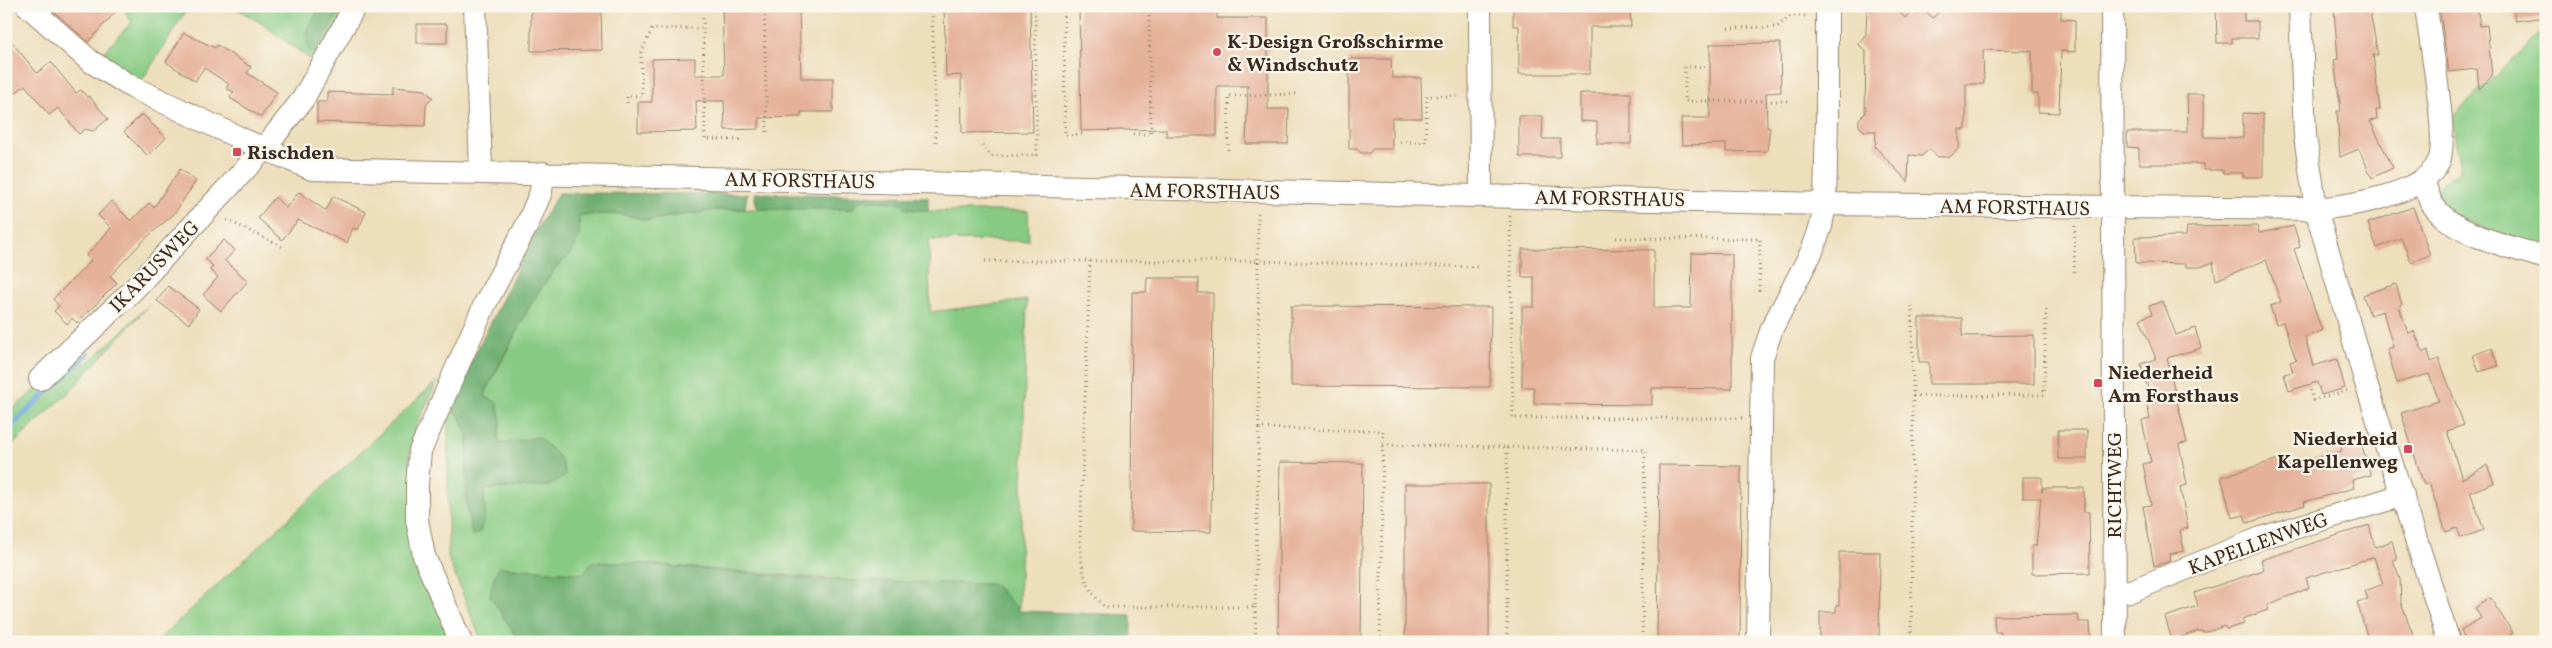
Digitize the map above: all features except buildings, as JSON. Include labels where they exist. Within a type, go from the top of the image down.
[{"type":"street","name":"AM FORSTHAUS","points":[[28,6],[90,61],[132,87],[264,149],[312,169],[376,172],[481,171],[1415,196],[1481,194],[1825,204],[2316,209],[2341,207],[2407,189],[2423,180],[2435,170],[2442,148],[2440,115],[2426,6]]},
{"type":"street","name":"IKARUSWEG","points":[[40,379],[133,290],[264,149],[303,99],[355,6]]},
{"type":"street","points":[[475,6],[481,171]]},
{"type":"street","points":[[1480,6],[1481,194]]},
{"type":"street","name":"RICHTWEG","points":[[2112,6],[2115,642]]},
{"type":"street","points":[[2300,6],[2305,136],[2316,209],[2367,386],[2449,642]]},
{"type":"street","points":[[1758,642],[1762,358],[1772,328],[1812,251],[1821,226],[1825,204],[1827,11]]},
{"type":"street","points":[[462,642],[424,556],[417,520],[417,484],[420,450],[485,304],[528,223],[541,192],[543,173]]},
{"type":"street","points":[[2423,180],[2431,202],[2440,213],[2468,232],[2546,258]]},
{"type":"street","name":"KAPELLENWEG","points":[[2114,592],[2130,591],[2261,538],[2403,495]]},
{"type":"path","points":[[764,6],[767,134]]},
{"type":"path","points":[[932,6],[936,145]]},
{"type":"path","points":[[982,145],[991,156],[1037,155],[1035,6]]},
{"type":"path","points":[[1064,6],[1065,135],[1082,134]]},
{"type":"path","points":[[1133,134],[1151,134],[1149,6]]},
{"type":"path","points":[[1728,28],[1777,27],[1790,16],[1827,11]]},
{"type":"path","points":[[703,18],[705,139],[744,140]]},
{"type":"path","points":[[627,103],[627,96],[642,96],[641,53],[652,29],[703,28]]},
{"type":"path","points":[[1705,67],[1685,67],[1686,101],[1789,101]]},
{"type":"path","points":[[1228,150],[1229,96],[1299,94]]},
{"type":"path","points":[[1400,142],[1426,142],[1427,96],[1480,95]]},
{"type":"path","points":[[1256,642],[1255,607],[1260,428],[1258,192]]},
{"type":"path","points":[[1510,195],[1513,418],[1760,418]]},
{"type":"path","points":[[2074,272],[2075,208]]},
{"type":"path","points":[[208,211],[283,247]]},
{"type":"path","points":[[1616,238],[1760,239],[1759,292]]},
{"type":"path","points":[[985,261],[1258,261],[1477,267]]},
{"type":"path","points":[[1090,261],[1080,542],[1082,573],[1093,596],[1105,607],[1255,607]]},
{"type":"path","points":[[1911,642],[1912,306]]},
{"type":"path","points":[[1913,396],[2044,395],[2046,306]]},
{"type":"path","points":[[2309,385],[2313,400],[2367,386]]},
{"type":"path","points":[[1260,428],[1383,431],[1380,642]]},
{"type":"path","points":[[1383,445],[1645,450],[1642,642]]},
{"type":"path","points":[[1507,447],[1507,642]]},
{"type":"green space","points":[[131,6],[189,6],[141,82],[100,56],[132,22],[125,13]]},
{"type":"green space","points":[[232,6],[347,6],[315,63],[264,25]]},
{"type":"green space","points":[[321,6],[342,6],[314,55],[309,49],[306,37],[310,25]]},
{"type":"green space","points":[[2546,28],[2546,250],[2521,245],[2446,212],[2437,190],[2443,182],[2460,171],[2452,117]]},
{"type":"green space","points":[[559,193],[747,194],[745,209],[716,210],[648,220],[621,214],[579,215],[579,236],[572,253],[555,268],[530,305],[484,395],[497,403],[501,420],[498,438],[501,444],[539,437],[560,458],[566,475],[549,486],[484,489],[485,515],[480,532],[472,536],[466,501],[468,436],[460,415],[448,409],[538,227]]},
{"type":"green space","points":[[754,193],[928,197],[928,211],[907,209],[900,202],[861,200],[852,209],[757,209]]},
{"type":"green space","points":[[861,200],[900,202],[928,211],[1028,211],[1029,241],[929,240],[930,312],[1027,300],[1019,611],[994,584],[904,585],[645,564],[592,562],[584,574],[499,567],[503,617],[520,642],[482,642],[448,558],[448,409],[460,415],[468,436],[466,501],[485,515],[484,489],[549,486],[501,444],[498,438],[501,420],[497,403],[484,396],[530,305],[555,268],[572,253],[579,236],[579,214],[621,214],[648,220],[716,210],[852,209]]},
{"type":"green space","points":[[150,304],[68,393],[6,451],[6,416],[72,355],[86,365]]},
{"type":"green space","points":[[438,380],[416,426],[409,459],[451,642],[156,642]]},
{"type":"green space","points":[[592,562],[645,564],[827,580],[994,584],[1020,611],[1131,615],[1131,642],[520,642],[490,596],[494,577],[499,567],[584,574]]},
{"type":"waterway","points":[[6,431],[88,354]]},
{"type":"place","name":"K-Design Großschirme & Windschutz","points":[[1217,52]]},
{"type":"place","name":"Rischden","points":[[237,152]]},
{"type":"place","name":"Niederheid Am Forsthaus","points":[[2098,383]]},
{"type":"place","name":"Niederheid Kapellenweg","points":[[2408,449]]}]
